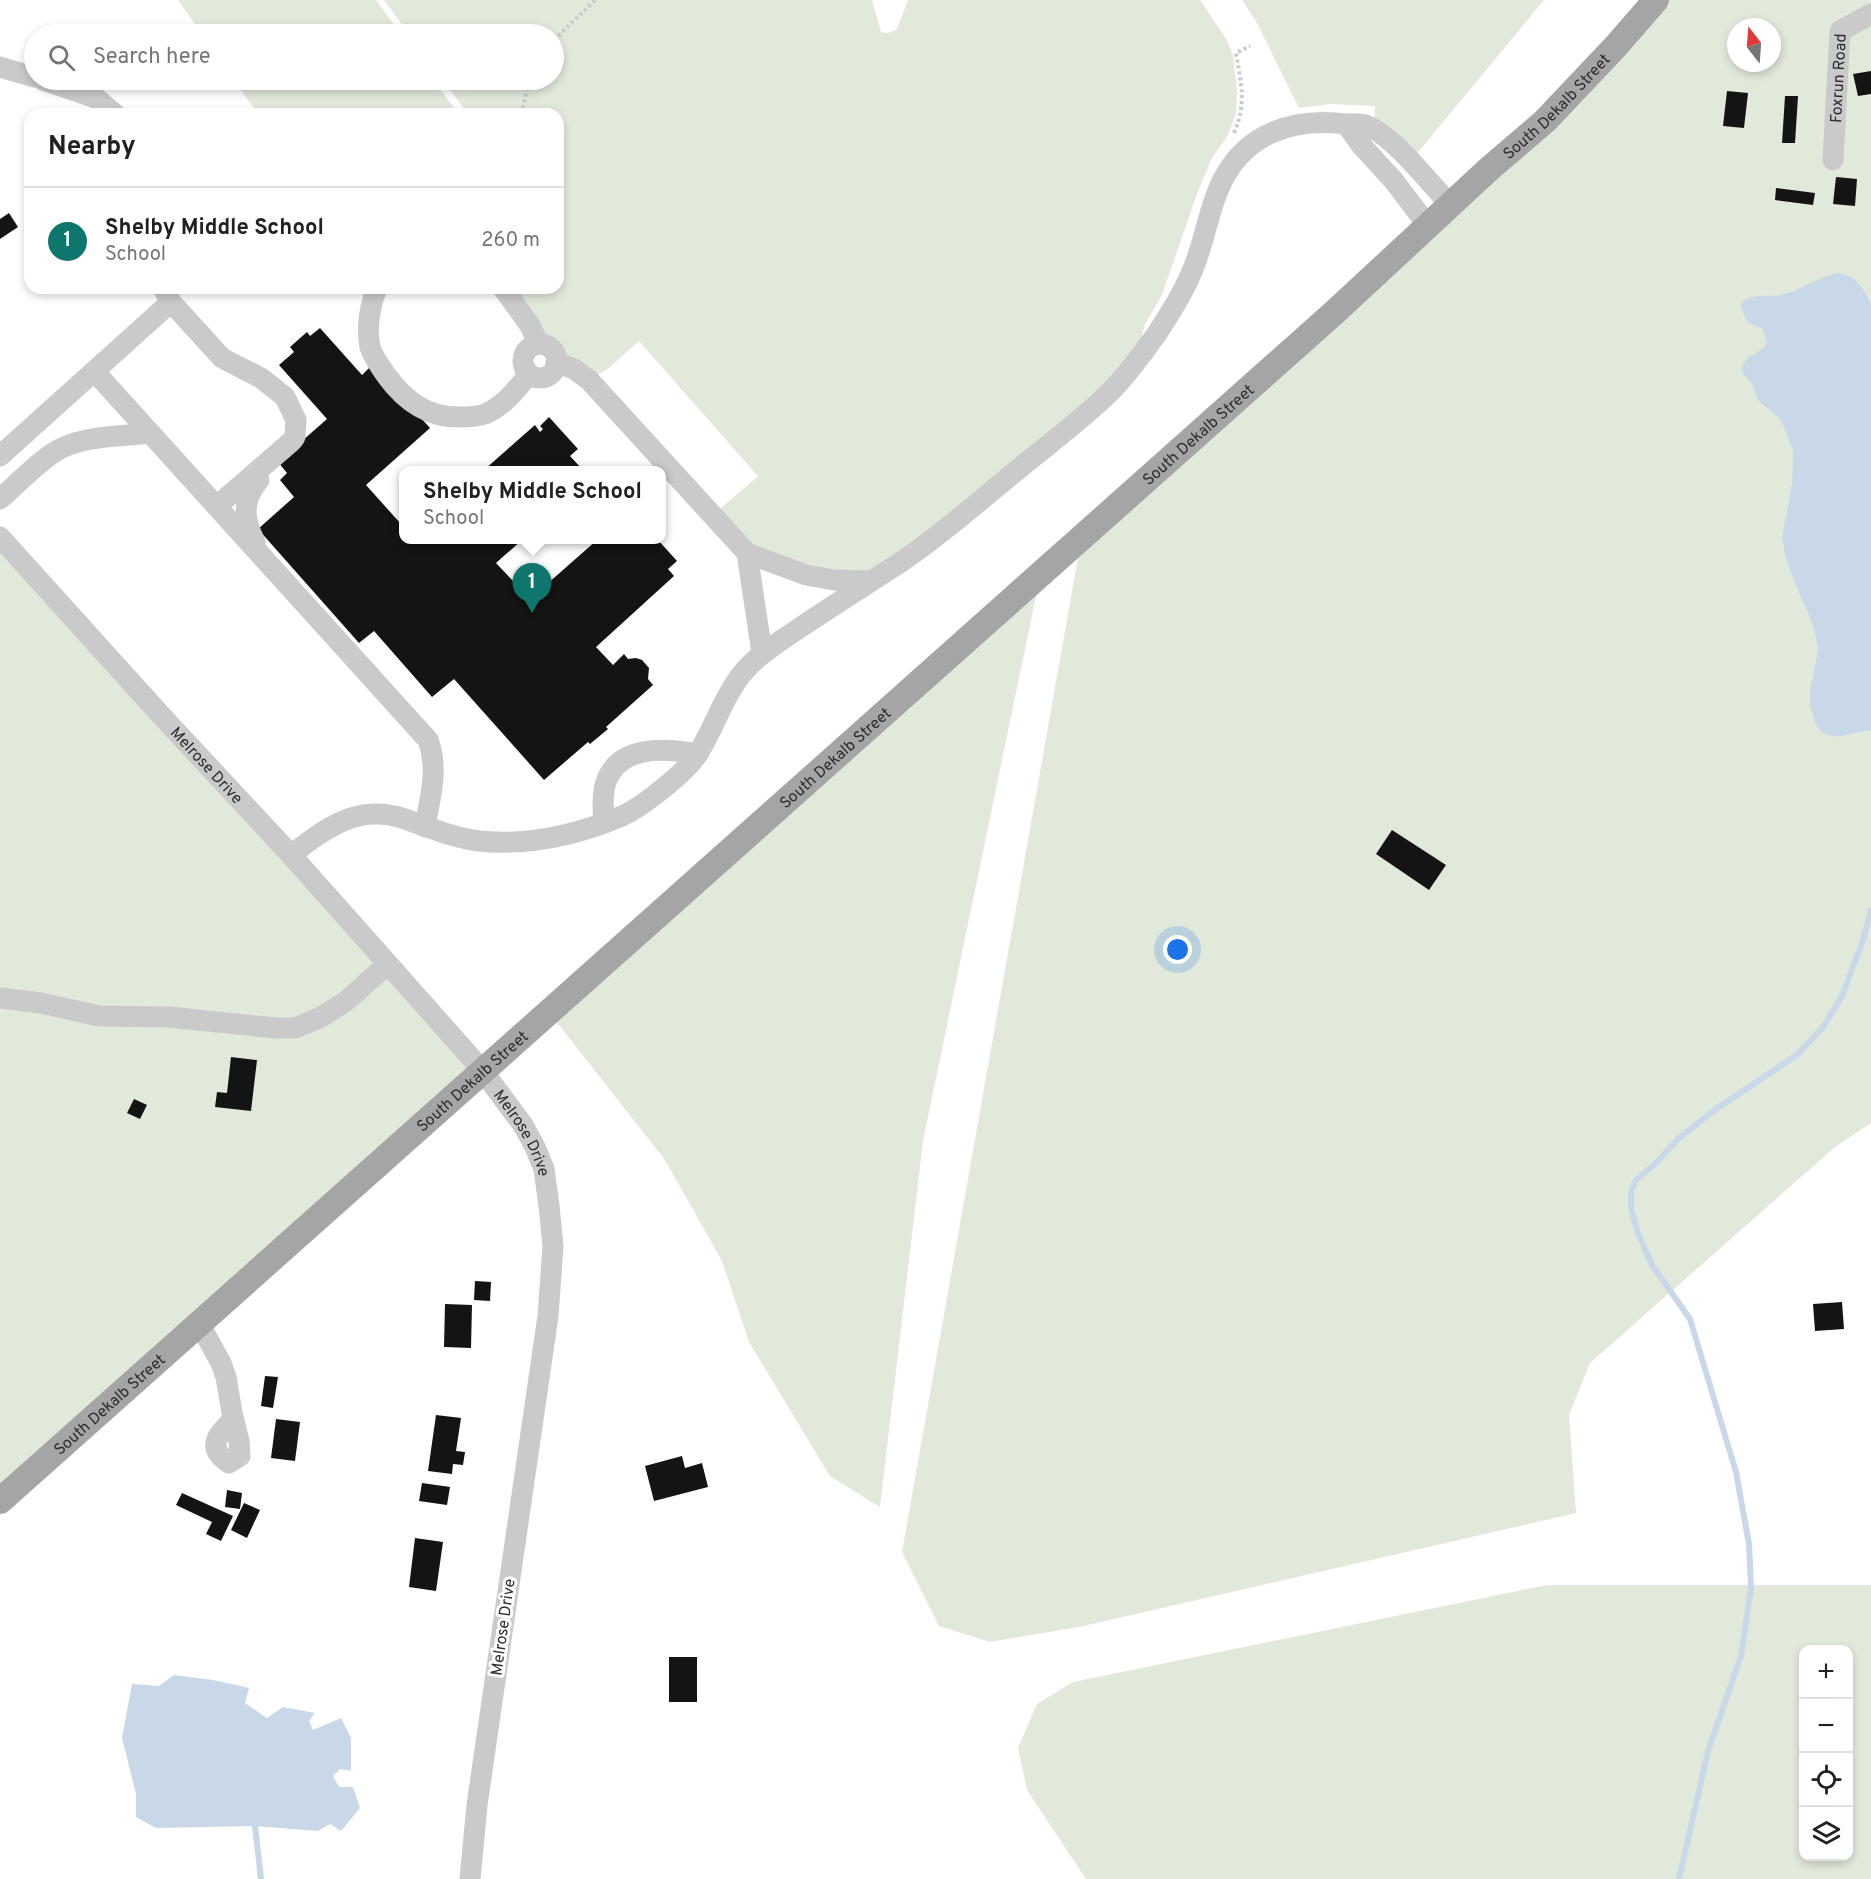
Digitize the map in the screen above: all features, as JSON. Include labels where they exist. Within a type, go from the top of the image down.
[{"type":"main road","name":"South Dekalb Street","points":[[0,1501],[1336,311],[1545,121],[1656,0]]},
{"type":"street","name":"Foxrun Road","points":[[1833,160],[1840,31],[1871,14]]},
{"type":"street","points":[[0,67],[24,74]]},
{"type":"street","points":[[72,90],[96,98],[108,108]]},
{"type":"street","points":[[291,855],[325,829],[357,816],[372,813],[402,818],[444,834],[478,841],[518,841],[571,835],[627,813],[680,775],[698,754],[727,696],[742,674],[762,653],[902,561],[955,521],[1107,395],[1153,339],[1176,302],[1198,256],[1220,186],[1237,160],[1268,134],[1305,122],[1363,124],[1379,133],[1397,148],[1450,205]]},
{"type":"street","points":[[1346,124],[1428,226]]},
{"type":"street","points":[[376,294],[369,328],[371,350],[394,387],[415,406],[445,417],[469,417],[484,414],[514,393],[529,374]]},
{"type":"street","points":[[507,294],[539,344],[555,353],[556,362],[552,372],[537,377],[529,374],[524,366],[523,356],[528,348],[539,344]]},
{"type":"street","points":[[0,456],[95,372],[167,295],[222,358],[275,388],[285,397],[296,420],[294,437],[217,506]]},
{"type":"street","points":[[556,362],[574,369],[589,380],[747,553],[806,575],[834,580],[869,581]]},
{"type":"street","points":[[95,372],[428,740],[435,767],[425,827]]},
{"type":"street","points":[[0,499],[45,459],[67,446],[91,439],[149,434]]},
{"type":"street","points":[[254,547],[256,544],[247,526],[246,502],[249,492],[259,480],[256,472]]},
{"type":"street","name":"Melrose Drive","points":[[0,537],[291,855],[482,1070],[523,1125],[536,1147],[544,1169],[553,1246],[548,1316],[480,1782],[470,1879]]},
{"type":"street","points":[[747,553],[762,653]]},
{"type":"street","points":[[604,823],[602,801],[605,784],[621,762],[633,755],[654,749],[673,749],[698,754]]},
{"type":"street","points":[[0,998],[40,1003],[99,1016],[169,1017],[295,1028],[321,1017],[345,1002],[388,964]]},
{"type":"street","points":[[199,1323],[224,1371],[233,1420]]},
{"type":"path","points":[[564,30],[595,0]]},
{"type":"path","points":[[523,108],[527,90]]},
{"type":"shaded area","points":[[178,0],[376,0],[394,24],[195,24]]},
{"type":"shaded area","points":[[384,0],[872,0],[881,32],[888,33],[897,29],[908,0],[1200,0],[1228,42],[1233,56],[1237,92],[1236,114],[1228,135],[1212,158],[1198,191],[1162,295],[1145,324],[1134,364],[869,581],[747,553],[713,515],[758,476],[639,341],[609,368],[589,380],[547,345],[508,294],[564,294],[564,108],[464,108],[450,90],[564,90],[564,24],[402,24]]},
{"type":"shaded area","points":[[1242,0],[1544,0],[1410,162],[1374,129],[1375,106],[1330,104],[1299,108],[1257,23]]},
{"type":"shaded area","points":[[1656,0],[1871,0],[1871,435],[1793,461],[1792,482],[1782,537],[1785,556],[1813,625],[1818,650],[1810,689],[1837,737],[1871,730],[1871,1123],[1835,1147],[1590,1363],[1569,1415],[1576,1513],[1079,1627],[990,1642],[939,1626],[902,1552],[1082,535],[1336,311]]},
{"type":"shaded area","points":[[241,90],[441,90],[454,108],[254,108]]},
{"type":"shaded area","points":[[0,537],[482,1070],[0,1501]]},
{"type":"shaded area","points":[[1041,572],[923,1141],[880,1507],[830,1476],[749,1342],[722,1261],[665,1160],[548,1011]]},
{"type":"shaded area","points":[[1547,1585],[1871,1585],[1871,1879],[1086,1879],[1027,1790],[1018,1748],[1037,1704],[1073,1682]]},
{"type":"water","points":[[1837,273],[1854,279],[1871,304],[1871,730],[1837,737],[1822,733],[1815,723],[1810,705],[1810,689],[1818,650],[1813,625],[1785,556],[1782,537],[1792,482],[1793,450],[1781,420],[1758,400],[1752,384],[1742,372],[1743,364],[1749,357],[1764,348],[1767,342],[1762,328],[1747,320],[1741,304],[1748,298],[1787,293]]},
{"type":"water","points":[[174,1675],[249,1688],[245,1703],[267,1718],[283,1707],[315,1713],[309,1721],[313,1730],[341,1718],[351,1738],[351,1771],[340,1769],[333,1776],[339,1787],[353,1787],[360,1808],[341,1831],[330,1824],[318,1831],[255,1826],[156,1828],[136,1817],[136,1794],[122,1738],[132,1684],[159,1686]]},
{"type":"building","points":[[1871,71],[1871,94],[1858,96],[1853,74]]},
{"type":"building","points":[[1727,91],[1748,93],[1744,128],[1723,126]]},
{"type":"building","points":[[1785,96],[1798,96],[1795,143],[1782,143]]},
{"type":"building","points":[[1836,177],[1857,179],[1855,206],[1833,204]]},
{"type":"building","points":[[1776,188],[1815,193],[1813,205],[1775,200]]},
{"type":"building","points":[[9,213],[18,227],[0,239],[0,219]]},
{"type":"building","points":[[320,328],[362,375],[373,364],[430,428],[366,485],[399,522],[399,544],[517,544],[496,563],[530,599],[592,544],[662,544],[677,561],[668,569],[674,576],[596,647],[613,665],[624,654],[628,659],[642,660],[649,668],[648,679],[653,685],[606,727],[608,729],[590,744],[588,742],[544,780],[454,679],[432,697],[374,631],[359,643],[258,529],[294,497],[280,480],[287,473],[278,462],[327,419],[279,365],[294,352],[290,347],[307,332],[310,336]]},
{"type":"building","points":[[549,417],[578,449],[570,456],[579,466],[489,466],[535,425],[540,432],[543,429],[540,426]]},
{"type":"building","points":[[1392,830],[1446,865],[1429,890],[1376,854]]},
{"type":"building","points":[[231,1057],[257,1060],[251,1111],[215,1107],[217,1092],[227,1093]]},
{"type":"building","points":[[134,1099],[147,1105],[140,1119],[127,1113]]},
{"type":"building","points":[[475,1281],[491,1282],[490,1301],[474,1300]]},
{"type":"building","points":[[1842,1302],[1844,1329],[1815,1331],[1813,1304]]},
{"type":"building","points":[[445,1304],[472,1305],[471,1348],[444,1347]]},
{"type":"building","points":[[265,1376],[278,1377],[273,1408],[261,1406]]},
{"type":"building","points":[[436,1415],[461,1418],[456,1451],[465,1452],[463,1465],[453,1464],[452,1474],[428,1471]]},
{"type":"building","points":[[276,1419],[300,1422],[295,1461],[271,1458]]},
{"type":"building","points":[[682,1456],[685,1468],[702,1463],[708,1487],[654,1501],[645,1466]]},
{"type":"building","points":[[422,1483],[450,1487],[447,1505],[419,1501]]},
{"type":"building","points":[[227,1490],[242,1493],[240,1509],[225,1507]]},
{"type":"building","points":[[182,1493],[233,1516],[221,1541],[206,1534],[212,1522],[176,1505]]},
{"type":"building","points":[[244,1503],[260,1510],[247,1538],[231,1530]]},
{"type":"building","points":[[415,1538],[443,1542],[436,1591],[409,1587]]},
{"type":"building","points":[[669,1657],[697,1657],[697,1702],[669,1702]]},
{"type":"waterway","points":[[1679,1879],[1708,1751],[1741,1656],[1751,1588],[1749,1544],[1736,1472],[1690,1319],[1652,1265],[1638,1233],[1631,1208],[1631,1191],[1636,1180],[1656,1163],[1679,1138],[1713,1111],[1797,1055],[1823,1027],[1842,996],[1862,943],[1871,910]]},
{"type":"waterway","points":[[255,1826],[261,1879]]},
{"type":"place","name":"Shelby Middle School","points":[[532,613]]}]
